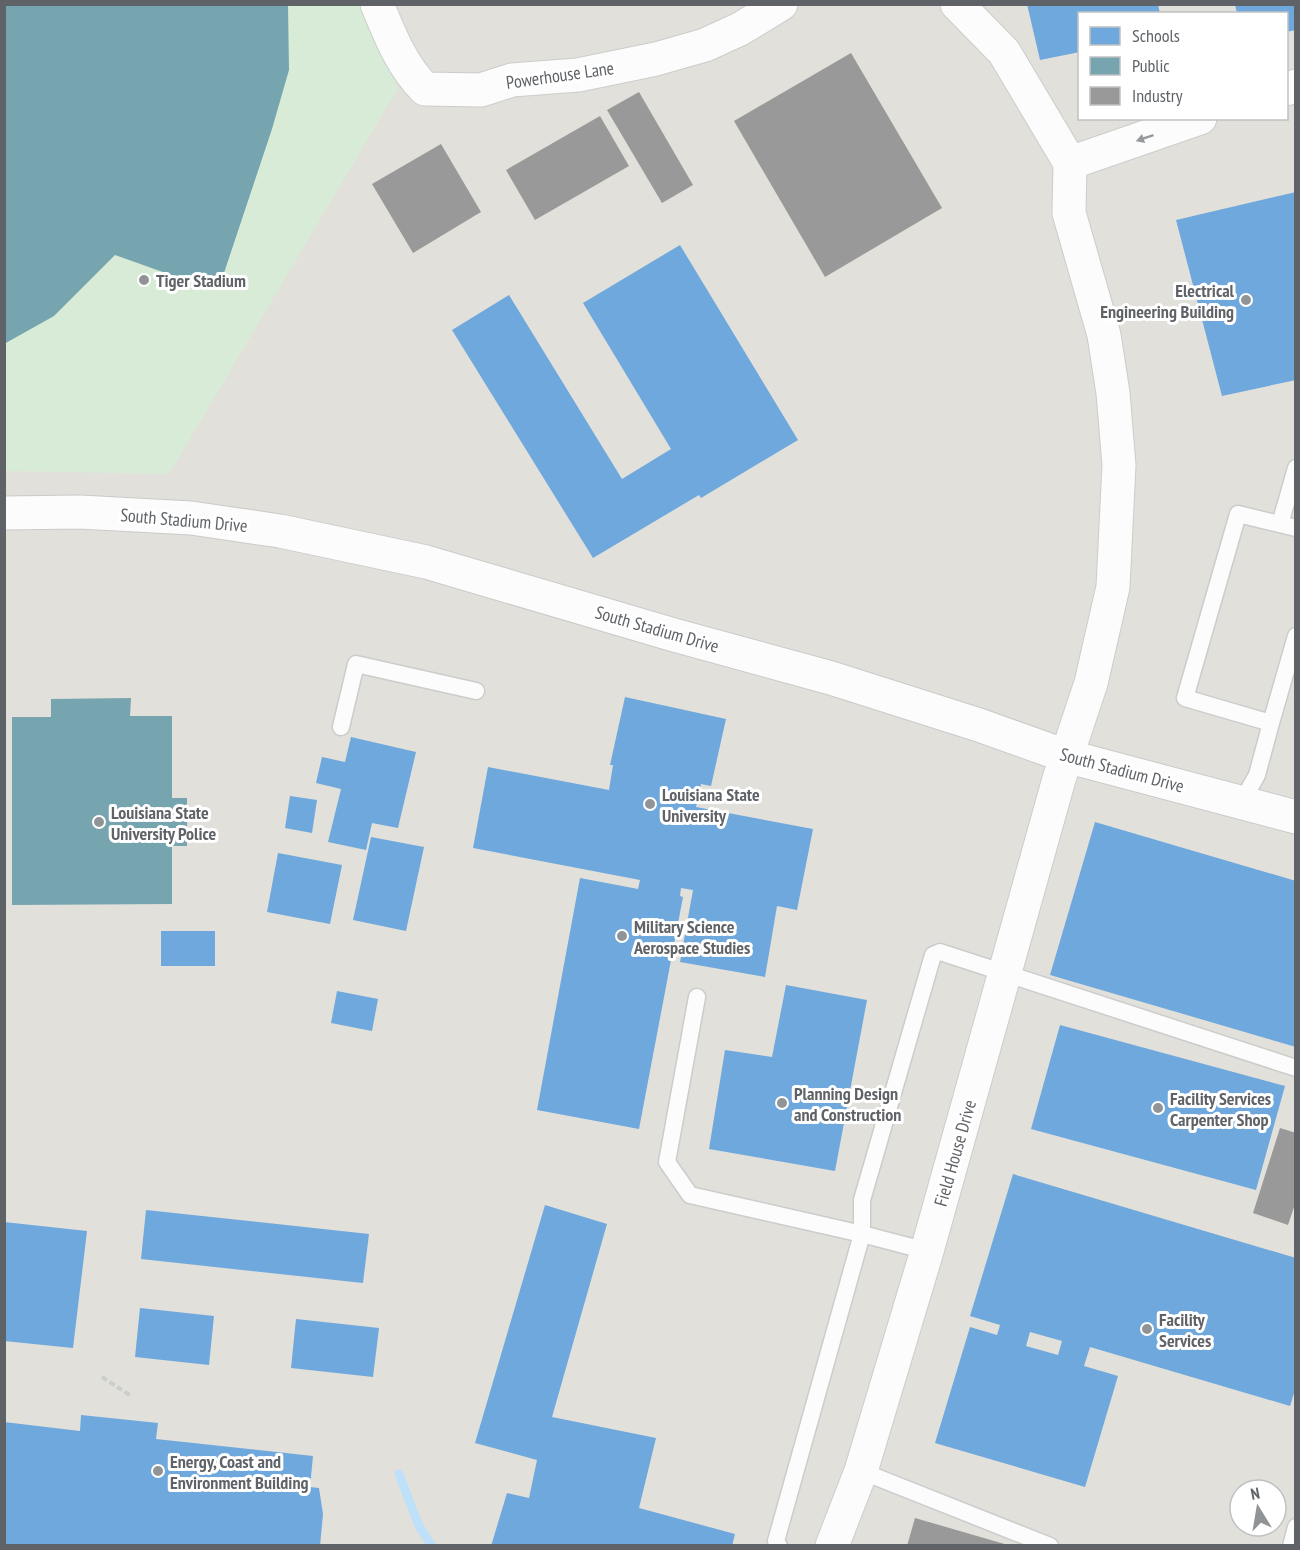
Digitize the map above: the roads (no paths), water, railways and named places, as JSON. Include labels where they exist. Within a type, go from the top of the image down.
[{"type":"street","name":"Powerhouse Lane","points":[[377,4],[396,48],[411,75],[425,89],[481,90],[512,80],[578,75],[695,48],[740,29],[781,4]]},
{"type":"street","points":[[957,4],[1004,52],[1070,163],[1194,120]]},
{"type":"street","name":"Field House Drive","points":[[832,1545],[861,1471],[927,1251],[1007,973],[1066,756],[1092,683],[1113,586],[1119,465],[1104,335],[1069,213],[1070,163]]},
{"type":"street","name":"South Stadium Drive","points":[[4,513],[80,512],[191,518],[280,531],[426,562],[674,635],[831,678],[980,725],[1066,756],[1296,817]]},
{"type":"lane","points":[[1271,723],[1185,698],[1238,514],[1288,526],[1296,468]]},
{"type":"lane","points":[[1241,803],[1257,775],[1296,636]]},
{"type":"lane","points":[[341,727],[356,664],[476,691]]},
{"type":"lane","points":[[779,1545],[776,1540],[862,1234],[862,1200],[933,955],[940,952],[1296,1068]]},
{"type":"lane","points":[[697,997],[667,1162],[690,1195],[927,1251]]},
{"type":"lane","points":[[861,1471],[1050,1545]]},
{"type":"lane","points":[[1291,1545],[1296,1527]]},
{"type":"waterway","points":[[399,1474],[419,1526],[432,1546]]},
{"type":"place","name":"Tiger Stadium","points":[[144,280]]},
{"type":"place","name":"Electrical Engineering Building","points":[[1246,300]]},
{"type":"place","name":"Louisiana State University","points":[[650,804]]},
{"type":"place","name":"Louisiana State University Police","points":[[99,822]]},
{"type":"place","name":"Military Science Aerospace Studies","points":[[622,936]]},
{"type":"place","name":"Planning Design and Construction","points":[[782,1103]]},
{"type":"place","name":"Facility Services Carpenter Shop","points":[[1158,1108]]},
{"type":"place","name":"Facility Services","points":[[1147,1329]]},
{"type":"place","name":"Energy, Coast and Environment Building","points":[[158,1471]]}]
